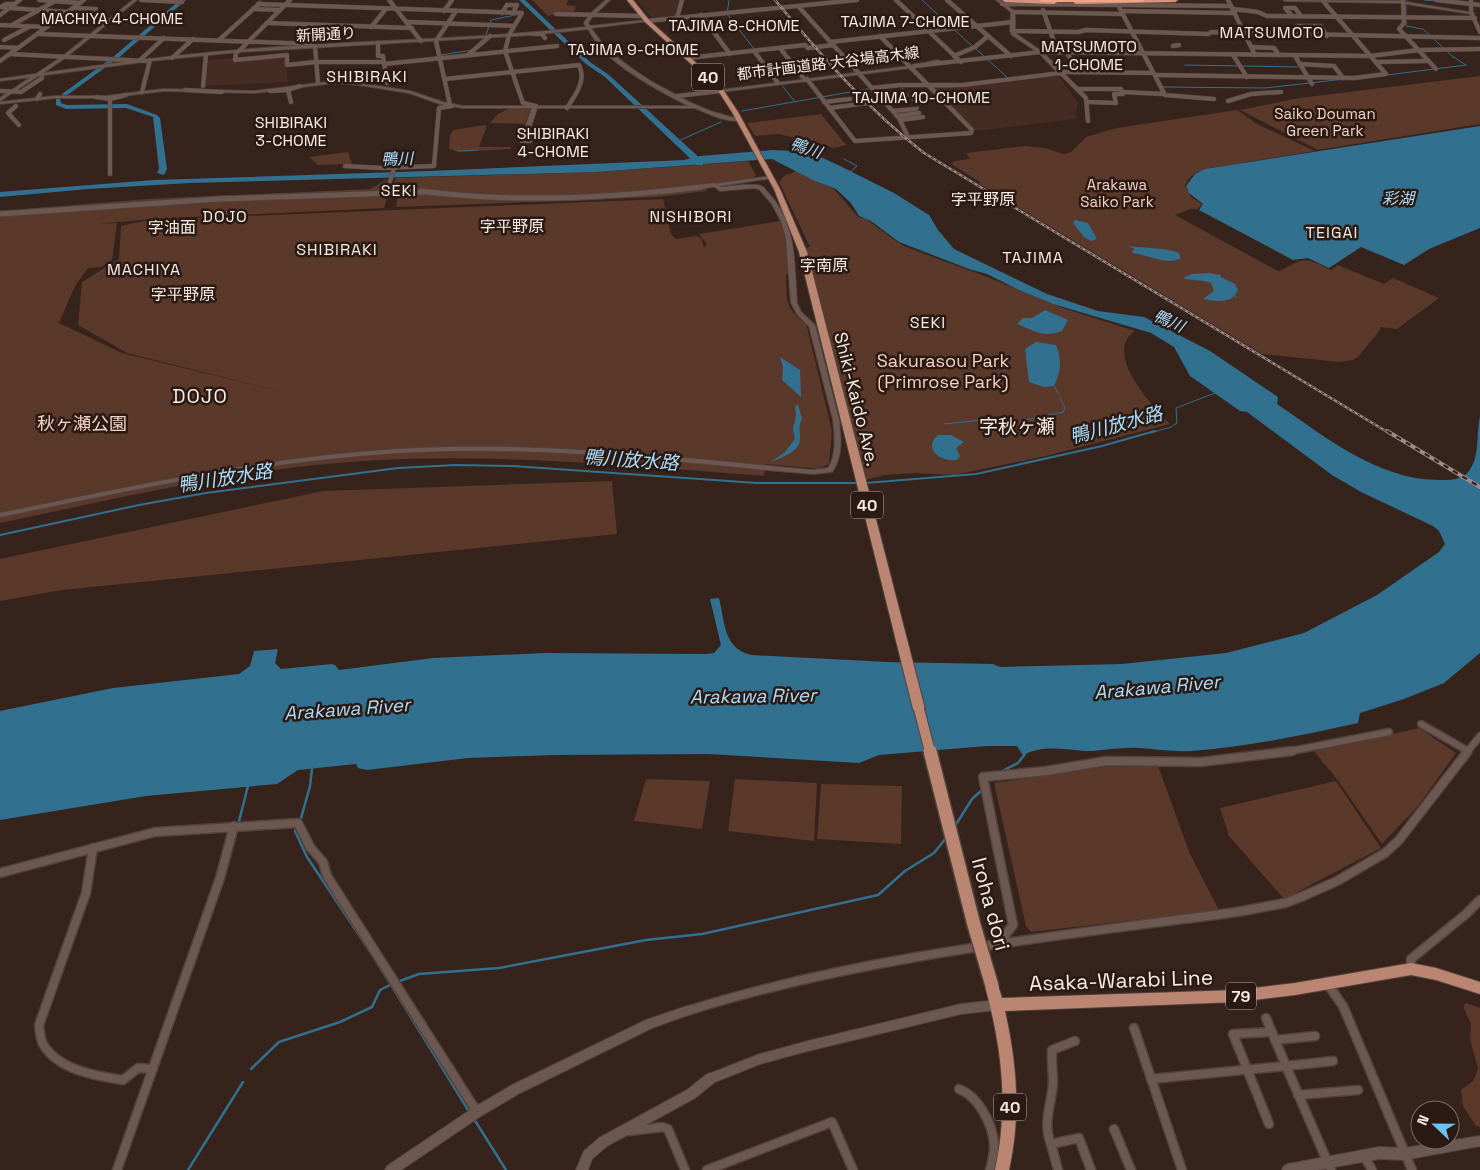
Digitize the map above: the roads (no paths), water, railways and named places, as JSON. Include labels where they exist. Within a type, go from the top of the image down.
[{"type":"highway","points":[[1044,2],[1142,0]]},
{"type":"highway","points":[[1002,1],[1117,4],[1174,0]]},
{"type":"main road","name":"40","points":[[630,0],[645,19],[721,90],[769,174]]},
{"type":"main road","name":"Shiki-Kaido Ave.","points":[[769,174],[795,228],[919,709]]},
{"type":"main road","name":"Iroha dori","points":[[919,709],[974,925],[998,1005],[1006,1043],[1010,1070],[1010,1116],[1008,1145],[1002,1170]]},
{"type":"main road","name":"Asaka-Warabi Line","points":[[998,1005],[1260,994],[1411,969],[1441,975],[1480,988]]},
{"type":"street","points":[[0,15],[20,0]]},
{"type":"street","points":[[39,0],[82,1]]},
{"type":"street","points":[[0,101],[12,92],[40,77],[135,0]]},
{"type":"street","points":[[141,0],[181,2]]},
{"type":"street","points":[[220,40],[263,0]]},
{"type":"street","points":[[290,0],[238,52],[235,60],[287,55],[287,65],[316,62],[384,63],[557,46]]},
{"type":"street","points":[[389,0],[421,41]]},
{"type":"street","points":[[444,10],[452,0]]},
{"type":"street","points":[[608,0],[591,15],[586,23],[605,49],[620,63],[650,83],[695,107],[726,119],[739,120]]},
{"type":"street","points":[[677,18],[682,0]]},
{"type":"street","points":[[791,6],[792,0]]},
{"type":"street","points":[[556,14],[645,19],[677,18],[856,0]]},
{"type":"street","points":[[896,0],[961,62]]},
{"type":"street","points":[[947,0],[1011,56]]},
{"type":"street","points":[[1228,0],[1256,55]]},
{"type":"street","points":[[1285,0],[1404,2],[1480,15]]},
{"type":"street","points":[[1436,0],[1480,5]]},
{"type":"street","points":[[12,25],[55,1]]},
{"type":"street","points":[[0,61],[82,1]]},
{"type":"street","points":[[354,8],[360,1]]},
{"type":"street","points":[[1002,1],[1158,5],[1258,12],[1267,16],[1475,18]]},
{"type":"street","points":[[1002,1],[1013,12],[1122,13],[1233,10]]},
{"type":"street","points":[[1044,2],[1042,13],[1058,53]]},
{"type":"street","points":[[872,88],[900,85],[930,87],[978,84],[1079,72],[1308,78],[1343,78],[1386,74],[1323,2]]},
{"type":"street","points":[[1404,2],[1405,17],[1403,26],[1399,29],[1436,69]]},
{"type":"street","points":[[9,9],[2,7],[6,4],[15,4]]},
{"type":"street","points":[[258,4],[522,13],[508,35],[505,51],[523,103],[535,108]]},
{"type":"street","points":[[1117,4],[1164,94]]},
{"type":"street","points":[[1471,4],[1472,14],[1479,29]]},
{"type":"street","points":[[502,13],[507,5],[518,6],[513,13]]},
{"type":"street","points":[[1158,5],[1161,12]]},
{"type":"street","points":[[798,6],[893,111],[900,120],[908,137]]},
{"type":"street","points":[[73,8],[96,9]]},
{"type":"street","points":[[1292,16],[1285,8],[1294,8],[1301,16]]},
{"type":"street","points":[[253,9],[280,10]]},
{"type":"street","points":[[371,27],[386,9]]},
{"type":"street","points":[[0,10],[68,12]]},
{"type":"street","points":[[451,105],[436,40],[456,11]]},
{"type":"street","points":[[1012,31],[1013,12]]},
{"type":"street","points":[[701,16],[730,54]]},
{"type":"street","points":[[589,27],[645,19]]},
{"type":"street","points":[[407,22],[514,26]]},
{"type":"street","points":[[688,58],[805,45],[808,48],[880,36],[1013,22]]},
{"type":"street","points":[[268,23],[412,28]]},
{"type":"street","points":[[0,25],[48,27]]},
{"type":"street","points":[[4,40],[30,26]]},
{"type":"street","points":[[1304,35],[1297,26],[1320,26],[1327,36]]},
{"type":"street","points":[[1309,26],[1316,36]]},
{"type":"street","name":"新開通り","points":[[40,77],[136,61],[262,50],[528,34],[589,27]]},
{"type":"street","points":[[1012,31],[1078,32],[1086,30],[1133,33],[1208,34],[1212,32],[1316,36],[1480,38]]},
{"type":"street","points":[[1012,31],[1023,42],[1040,52],[1089,102],[1088,121]]},
{"type":"street","points":[[38,34],[313,44],[316,47],[318,83]]},
{"type":"street","points":[[528,34],[542,34],[545,38]]},
{"type":"street","points":[[468,55],[490,36]]},
{"type":"street","points":[[780,48],[855,141],[968,133],[972,131],[912,66],[880,36]]},
{"type":"street","points":[[954,56],[974,47],[988,36]]},
{"type":"street","points":[[10,54],[136,61],[164,38]]},
{"type":"street","points":[[172,58],[193,39]]},
{"type":"street","points":[[378,43],[378,56],[383,56],[387,83]]},
{"type":"street","points":[[1173,46],[1179,46]]},
{"type":"street","points":[[1252,47],[1274,48],[1279,56]]},
{"type":"street","points":[[0,48],[18,48]]},
{"type":"street","points":[[912,66],[1040,52],[1370,56],[1418,50],[1480,49]]},
{"type":"street","points":[[262,50],[262,58]]},
{"type":"street","points":[[755,51],[780,82]]},
{"type":"street","points":[[1067,53],[1079,72]]},
{"type":"street","points":[[203,86],[206,55]]},
{"type":"street","points":[[1233,55],[1247,77]]},
{"type":"street","points":[[1295,56],[1312,84]]},
{"type":"street","points":[[142,92],[149,61]]},
{"type":"street","name":"都市計画道路 大谷場高木線","points":[[721,90],[912,66],[938,61]]},
{"type":"street","points":[[1376,62],[1428,61]]},
{"type":"street","points":[[1300,64],[1334,66],[1343,78]]},
{"type":"street","points":[[444,79],[579,65],[583,74],[578,90],[567,108]]},
{"type":"street","points":[[0,80],[40,77]]},
{"type":"street","points":[[270,91],[318,83],[341,82],[415,93],[451,105]]},
{"type":"street","points":[[96,97],[110,99],[142,92],[185,90],[222,92],[270,91],[288,90],[300,86]]},
{"type":"street","points":[[1077,89],[1120,89],[1122,92],[1214,99]]},
{"type":"street","points":[[288,90],[291,102]]},
{"type":"street","points":[[677,96],[721,90]]},
{"type":"street","points":[[0,91],[12,92]]},
{"type":"street","points":[[1089,102],[1116,102],[1114,94],[1123,94],[1122,92]]},
{"type":"street","points":[[1228,101],[1255,94],[1281,92]]},
{"type":"street","points":[[36,99],[40,94]]},
{"type":"street","points":[[4,111],[17,104],[36,99],[126,95]]},
{"type":"street","points":[[110,99],[110,174]]},
{"type":"street","points":[[824,102],[850,99]]},
{"type":"street","points":[[0,101],[17,104]]},
{"type":"street","points":[[829,108],[884,101]]},
{"type":"street","points":[[17,104],[8,113],[19,125]]},
{"type":"street","points":[[345,166],[434,166],[439,108],[451,105],[535,108],[695,107]]},
{"type":"street","points":[[535,108],[527,134],[532,136],[530,141],[522,141],[535,108]]},
{"type":"street","points":[[893,111],[916,108]]},
{"type":"street","points":[[897,116],[919,113]]},
{"type":"street","points":[[900,120],[923,118]]},
{"type":"street","points":[[395,166],[388,188],[487,198],[664,191],[769,174]]},
{"type":"street","points":[[0,515],[238,468],[331,456],[395,451],[460,449],[534,450],[812,472],[830,470],[835,463],[838,436],[836,420],[814,331],[809,321],[794,306],[789,238],[784,221],[774,203],[762,188],[754,186],[720,189],[714,184]]},
{"type":"street","points":[[0,214],[219,199],[424,192]]},
{"type":"street","points":[[1421,724],[1468,751]]},
{"type":"street","points":[[998,944],[1012,925],[983,777],[1046,771],[1106,761],[1201,762],[1259,756],[1389,732]]},
{"type":"street","points":[[391,1170],[516,1088],[650,1024],[725,999],[840,970],[920,955],[1237,912],[1285,903],[1301,897],[1353,873],[1391,848],[1480,736]]},
{"type":"street","points":[[117,1170],[237,826]]},
{"type":"street","points":[[0,873],[155,832],[237,826],[300,826],[310,847],[323,862],[327,876],[396,983],[474,1114]]},
{"type":"street","points":[[93,848],[86,893],[39,1025],[42,1043],[48,1054],[60,1061],[80,1070],[108,1078],[123,1080],[138,1068],[153,1069]]},
{"type":"street","points":[[1411,969],[1411,958],[1466,914],[1480,900]]},
{"type":"street","points":[[1326,982],[1343,1006],[1412,1170]]},
{"type":"street","points":[[582,1170],[588,1155],[603,1142],[691,1094],[711,1078],[760,1059],[946,1012],[998,1005]]},
{"type":"street","points":[[1266,1018],[1329,1166]]},
{"type":"street","points":[[1134,1028],[1182,1170]]},
{"type":"street","points":[[1269,1124],[1234,1034],[1315,1036]]},
{"type":"street","points":[[1058,1170],[1051,1144],[1046,1134],[1045,1123],[1053,1083],[1052,1050],[1074,1041]]},
{"type":"street","points":[[1151,1079],[1333,1061]]},
{"type":"street","points":[[959,1088],[972,1096],[994,1141],[990,1170]]},
{"type":"street","points":[[1298,1094],[1358,1090]]},
{"type":"street","points":[[708,1170],[832,1122],[853,1170]]},
{"type":"street","points":[[624,1131],[668,1129],[685,1170]]},
{"type":"street","points":[[1114,1129],[1131,1170]]},
{"type":"street","points":[[1051,1144],[1079,1138],[1091,1170]]},
{"type":"street","points":[[1288,1170],[1329,1166],[1379,1153],[1404,1154],[1480,1141]]},
{"type":"street","points":[[1364,1156],[1372,1170]]},
{"type":"water","name":"彩湖","points":[[1480,126],[1480,228],[1429,249],[1404,265],[1361,247],[1329,268],[1308,258],[1293,260],[1199,210],[1203,204],[1189,193],[1186,186],[1195,174],[1205,169]]},
{"type":"water","name":"Arakawa River","points":[[773,150],[810,152],[894,193],[929,215],[938,230],[954,249],[1047,294],[1098,311],[1144,317],[1210,351],[1278,397],[1277,404],[1335,444],[1376,466],[1420,479],[1447,480],[1461,477],[1467,474],[1475,459],[1480,416],[1480,653],[1444,683],[1404,699],[1360,713],[1358,723],[1233,747],[1191,751],[1121,748],[1092,751],[1048,748],[1032,751],[1024,755],[1017,746],[987,746],[879,755],[859,763],[708,754],[555,755],[468,758],[367,770],[358,768],[356,764],[298,770],[277,784],[146,796],[0,820],[0,711],[113,688],[239,674],[250,666],[254,651],[278,649],[275,663],[281,669],[332,664],[339,670],[433,658],[546,653],[706,654],[714,653],[721,645],[710,599],[719,598],[724,625],[730,640],[742,652],[751,655],[888,662],[993,664],[1000,667],[1122,664],[1226,653],[1304,633],[1377,595],[1439,552],[1445,544],[1439,531],[1433,526],[1361,492],[1332,475],[1247,412],[1240,411],[1190,376],[1174,347],[1151,333],[1053,304],[987,274],[899,242],[871,221],[859,216],[851,203],[836,189],[815,181],[772,159],[596,172],[190,183],[88,189],[0,197],[0,192],[154,180],[684,160],[700,156]]},
{"type":"water","points":[[1075,220],[1088,223],[1097,239],[1091,241],[1084,237],[1073,223]]},
{"type":"water","points":[[1128,246],[1171,250],[1180,254],[1181,258],[1170,261],[1158,259],[1133,253],[1132,251],[1135,249]]},
{"type":"water","points":[[1192,274],[1220,274],[1221,277],[1235,284],[1238,290],[1235,295],[1237,298],[1234,296],[1228,300],[1220,301],[1203,299],[1214,291],[1211,283],[1183,278]]},
{"type":"water","points":[[1045,310],[1068,320],[1062,331],[1044,334],[1017,324],[1023,318],[1032,318]]},
{"type":"water","points":[[1036,342],[1056,345],[1060,366],[1054,386],[1044,387],[1029,382],[1025,349]]},
{"type":"water","points":[[780,357],[800,370],[801,397],[782,380],[783,367]]},
{"type":"water","points":[[798,404],[802,419],[799,443],[791,453],[772,461],[785,452],[795,439],[793,430],[796,415],[795,407]]},
{"type":"water","points":[[938,435],[951,435],[964,442],[956,448],[960,456],[957,460],[945,459],[935,454],[932,445]]},
{"type":"waterway","points":[[64,95],[115,58],[183,0]]},
{"type":"waterway","points":[[522,0],[588,63],[607,76],[700,163]]},
{"type":"waterway","points":[[729,0],[727,14],[755,50]]},
{"type":"waterway","points":[[922,0],[972,46]]},
{"type":"waterway","points":[[1387,75],[1466,65],[1452,56],[1423,29],[1406,26],[1406,0]]},
{"type":"waterway","points":[[1424,0],[1437,1]]},
{"type":"waterway","points":[[486,35],[491,20],[520,14]]},
{"type":"waterway","points":[[976,49],[1008,78]]},
{"type":"waterway","points":[[440,55],[473,50]]},
{"type":"waterway","points":[[1185,65],[1300,67]]},
{"type":"waterway","points":[[1162,87],[1265,88],[1345,79]]},
{"type":"waterway","points":[[778,80],[795,102]]},
{"type":"waterway","points":[[901,87],[919,108]]},
{"type":"waterway","points":[[932,87],[955,87]]},
{"type":"waterway","points":[[795,102],[873,88]]},
{"type":"waterway","points":[[58,100],[58,104],[66,107],[127,106],[155,116],[157,118],[163,169],[161,173]]},
{"type":"waterway","points":[[742,111],[795,102]]},
{"type":"waterway","points":[[676,142],[721,122]]},
{"type":"waterway","points":[[458,149],[459,151],[477,150]]},
{"type":"waterway","points":[[844,159],[857,166],[850,172]]},
{"type":"waterway","points":[[1054,386],[1059,394]]},
{"type":"waterway","name":"鴨川放水路","points":[[1151,433],[1171,427],[1177,423],[1176,408],[1215,393]]},
{"type":"waterway","points":[[1020,421],[1063,412],[1065,408],[1060,398]]},
{"type":"waterway","points":[[944,424],[982,420],[993,426],[1011,423]]},
{"type":"waterway","name":"鴨川放水路","points":[[866,483],[976,474],[1102,446],[1155,431]]},
{"type":"waterway","name":"鴨川放水路","points":[[0,535],[139,505],[206,493],[398,468],[456,465],[513,466],[757,483],[858,483]]},
{"type":"waterway","points":[[1002,771],[1018,763],[1025,754]]},
{"type":"waterway","points":[[300,822],[310,786],[312,769]]},
{"type":"waterway","points":[[238,825],[248,786]]},
{"type":"waterway","points":[[955,826],[972,799],[982,790]]},
{"type":"waterway","points":[[296,829],[295,831],[307,857],[391,985]]},
{"type":"waterway","points":[[397,982],[419,974],[499,968],[646,940],[702,934],[878,895],[905,871],[934,853],[946,838]]},
{"type":"waterway","points":[[159,1063],[227,866]]},
{"type":"waterway","points":[[251,1069],[279,1042],[340,1022],[372,1007],[380,990],[391,985]]},
{"type":"waterway","points":[[391,985],[470,1113]]},
{"type":"waterway","points":[[188,1170],[243,1082]]},
{"type":"waterway","points":[[474,1119],[506,1170]]},
{"type":"railway","points":[[775,0],[827,61],[864,100],[924,153],[1389,433]]},
{"type":"railway","points":[[1387,431],[1480,487]]},
{"type":"district","name":"MACHIYA 4-CHOME","points":[[112,18]]},
{"type":"district","name":"TAJIMA 7-CHOME","points":[[905,21]]},
{"type":"district","name":"TAJIMA 8-CHOME","points":[[734,25]]},
{"type":"district","name":"MATSUMOTO","points":[[1272,32]]},
{"type":"district","name":"TAJIMA 9-CHOME","points":[[633,49]]},
{"type":"district","name":"MATSUMOTO 1-CHOME","points":[[1089,55]]},
{"type":"district","name":"SHIBIRAKI","points":[[367,76]]},
{"type":"district","name":"TAJIMA 10-CHOME","points":[[921,97]]},
{"type":"district","name":"SHIBIRAKI 3-CHOME","points":[[291,131]]},
{"type":"district","name":"SHIBIRAKI 4-CHOME","points":[[553,142]]},
{"type":"district","name":"SEKI","points":[[399,190]]},
{"type":"district","name":"字平野原","points":[[983,199]]},
{"type":"district","name":"DOJO","points":[[225,216]]},
{"type":"district","name":"NISHIBORI","points":[[691,216]]},
{"type":"district","name":"字平野原","points":[[512,226]]},
{"type":"district","name":"字油面","points":[[172,227]]},
{"type":"district","name":"TEIGAI","points":[[1332,232]]},
{"type":"district","name":"SHIBIRAKI","points":[[337,249]]},
{"type":"district","name":"TAJIMA","points":[[1033,257]]},
{"type":"district","name":"字南原","points":[[824,265]]},
{"type":"district","name":"MACHIYA","points":[[144,269]]},
{"type":"district","name":"字平野原","points":[[183,294]]},
{"type":"district","name":"SEKI","points":[[928,322]]},
{"type":"district","name":"DOJO","points":[[200,396]]},
{"type":"district","name":"字秋ヶ瀬","points":[[1017,426]]},
{"type":"park label","name":"Saiko Douman Green Park","points":[[1325,122]]},
{"type":"park label","name":"Arakawa Saiko Park","points":[[1117,192]]},
{"type":"park label","name":"Sakurasou Park (Primrose Park)","points":[[943,370]]},
{"type":"park label","name":"秋ヶ瀬公園","points":[[82,423]]},
{"type":"water label","name":"鴨川","points":[[806,148]]},
{"type":"water label","name":"鴨川","points":[[397,159]]},
{"type":"water label","name":"鴨川","points":[[1169,321]]}]
